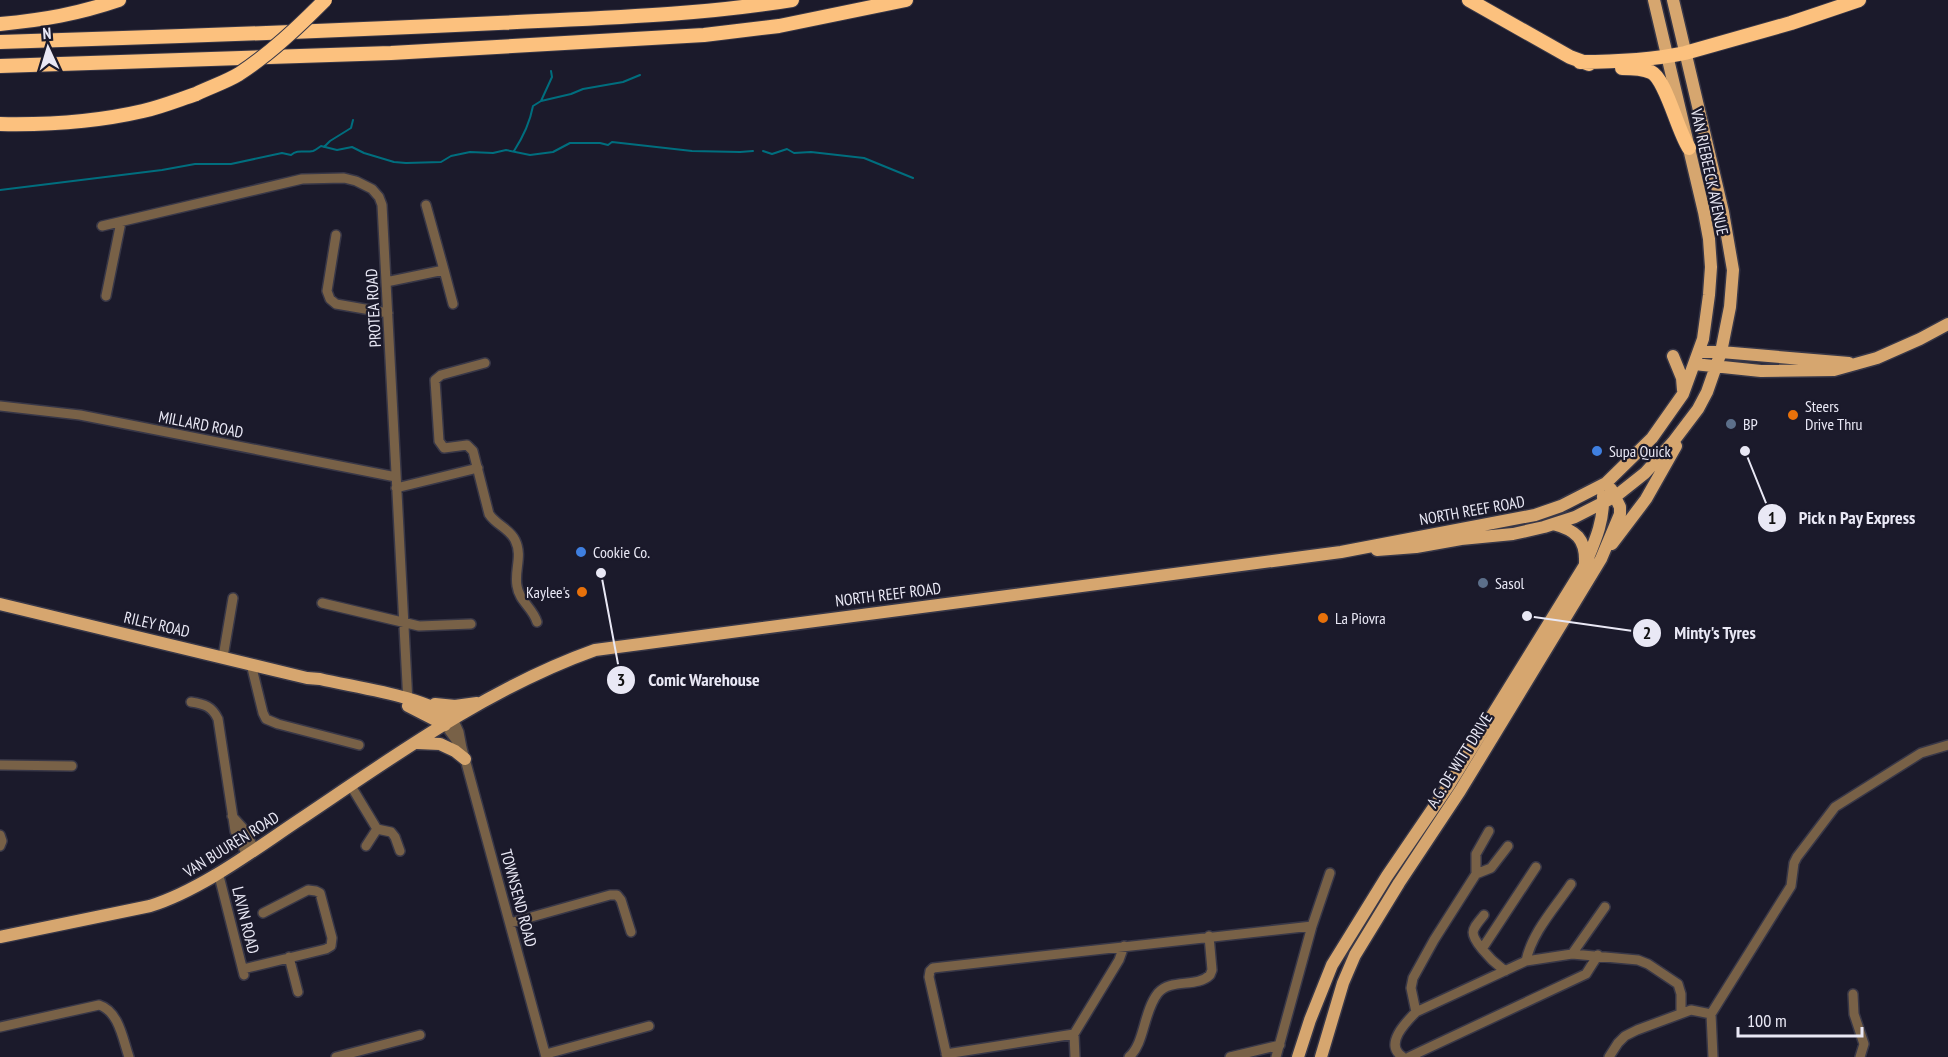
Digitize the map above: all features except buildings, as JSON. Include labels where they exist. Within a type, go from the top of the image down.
[{"type":"highway","points":[[0,24],[46,20],[90,10],[118,0]]},
{"type":"highway","points":[[0,124],[42,125],[94,120],[145,111],[196,94],[237,75],[266,54],[290,35],[325,0]]},
{"type":"highway","points":[[0,42],[538,21],[704,11],[792,0]]},
{"type":"highway","points":[[0,66],[391,53],[705,34],[779,26],[906,0]]},
{"type":"highway","points":[[1469,0],[1580,62],[1596,67],[1637,68],[1653,72],[1664,86],[1682,137],[1689,148]]},
{"type":"highway","points":[[1580,62],[1611,62],[1686,53],[1791,24],[1859,0]]},
{"type":"main road","name":"VAN RIEBEECK AVENUE","points":[[1654,0],[1704,212],[1711,267],[1703,339],[1683,394],[1668,417]]},
{"type":"main road","name":"VAN RIEBEECK AVENUE","points":[[1672,0],[1724,212],[1733,270],[1730,308],[1721,352],[1707,392],[1698,409]]},
{"type":"main road","points":[[1697,358],[1717,367],[1761,371],[1834,370],[1897,350],[1948,324]]},
{"type":"main road","points":[[1697,358],[1721,352],[1806,360],[1833,360],[1853,364]]},
{"type":"main road","points":[[1672,356],[1681,375],[1683,394]]},
{"type":"main road","points":[[1600,559],[1646,499],[1698,409]]},
{"type":"main road","name":"NORTH REEF ROAD","points":[[1343,552],[1416,547],[1513,534],[1575,517],[1616,496],[1645,473],[1698,409]]},
{"type":"main road","name":"NORTH REEF ROAD","points":[[449,722],[542,670],[595,650],[1343,552],[1535,515],[1562,506],[1604,484],[1652,438],[1668,417]]},
{"type":"main road","points":[[1604,484],[1616,496]]},
{"type":"main road","name":"A.G. DE WITT DRIVE","points":[[1321,1057],[1343,983],[1356,955],[1399,883],[1460,791],[1585,565],[1600,530],[1604,484]]},
{"type":"main road","name":"A.G. DE WITT DRIVE","points":[[1298,1057],[1332,965],[1387,876],[1600,559],[1620,514],[1616,496]]},
{"type":"main road","points":[[1553,524],[1568,528],[1578,537],[1585,551],[1585,565]]},
{"type":"main road","name":"RILEY ROAD","points":[[0,604],[307,678],[320,679],[408,702],[423,703],[442,710],[449,722]]},
{"type":"main road","name":"RILEY ROAD","points":[[408,702],[449,722]]},
{"type":"main road","points":[[423,703],[455,706],[482,703]]},
{"type":"main road","name":"VAN BUUREN ROAD","points":[[0,937],[150,906],[172,899],[251,852],[449,722]]},
{"type":"main road","points":[[417,743],[440,744],[463,753]]},
{"type":"main road","points":[[1387,876],[1399,883]]},
{"type":"main road","points":[[1370,905],[1382,911]]},
{"type":"street","name":"PROTEA ROAD","points":[[102,226],[302,179],[344,178],[372,189],[379,197],[382,205],[408,702]]},
{"type":"street","points":[[426,205],[453,304]]},
{"type":"street","points":[[106,296],[121,222]]},
{"type":"street","points":[[336,235],[327,291],[330,299],[336,304],[388,313]]},
{"type":"street","points":[[386,282],[444,270]]},
{"type":"street","points":[[486,363],[437,377],[434,384],[440,446],[444,448],[462,445],[470,448],[478,468],[489,513],[493,521],[508,531],[515,540],[519,552],[517,588],[520,597],[535,614],[537,622]]},
{"type":"street","name":"MILLARD ROAD","points":[[0,406],[80,415],[396,477]]},
{"type":"street","points":[[396,488],[478,468]]},
{"type":"street","points":[[223,657],[233,598]]},
{"type":"street","points":[[322,603],[418,626],[471,624]]},
{"type":"street","points":[[251,664],[266,719],[359,745]]},
{"type":"street","points":[[191,702],[206,705],[212,709],[218,719],[232,816],[242,826],[251,852]]},
{"type":"street","name":"TOWNSEND ROAD","points":[[449,722],[463,753],[546,1056]]},
{"type":"street","points":[[1713,1057],[1711,1014],[1791,886],[1797,857],[1828,813],[1921,753],[1948,745]]},
{"type":"street","points":[[0,765],[72,766]]},
{"type":"street","points":[[351,786],[377,829],[391,832],[400,851]]},
{"type":"street","points":[[366,846],[377,829]]},
{"type":"street","points":[[1416,1012],[1411,988],[1413,978],[1476,874],[1476,854],[1489,831]]},
{"type":"street","points":[[0,835],[2,841],[0,846]]},
{"type":"street","points":[[1476,874],[1491,868],[1508,846]]},
{"type":"street","points":[[1482,949],[1536,867]]},
{"type":"street","name":"LAVIN ROAD","points":[[218,872],[243,972],[289,957]]},
{"type":"street","points":[[1276,1057],[1312,926],[1330,873]]},
{"type":"street","points":[[1526,961],[1534,938],[1571,884]]},
{"type":"street","points":[[263,913],[308,890],[320,893],[332,938],[331,946],[289,957],[298,992]]},
{"type":"street","points":[[510,924],[610,895],[617,896],[621,900],[631,932]]},
{"type":"street","points":[[1572,954],[1605,907]]},
{"type":"street","points":[[1484,915],[1473,929],[1472,934],[1482,949],[1505,971]]},
{"type":"street","points":[[1074,1034],[947,1056],[929,977],[930,971],[933,968],[1312,926]]},
{"type":"street","points":[[1129,1057],[1135,1052],[1145,1018],[1157,994],[1167,987],[1200,980],[1210,975],[1212,970],[1209,936]]},
{"type":"street","points":[[1075,1057],[1074,1034],[1119,960],[1124,946]]},
{"type":"street","points":[[1403,1057],[1399,1055],[1396,1047],[1398,1032],[1416,1012],[1526,961],[1572,954],[1638,960],[1671,979],[1681,989],[1681,1013]]},
{"type":"street","points":[[1409,1057],[1586,974],[1598,955]]},
{"type":"street","points":[[1853,994],[1854,1014],[1864,1044],[1860,1057]]},
{"type":"street","points":[[0,1027],[99,1005],[108,1008],[114,1015],[129,1057]]},
{"type":"street","points":[[1609,1057],[1625,1036],[1691,1010],[1711,1014]]},
{"type":"street","points":[[546,1056],[649,1026]]},
{"type":"street","points":[[336,1057],[420,1035]]},
{"type":"street","points":[[1230,1057],[1280,1045]]},
{"type":"waterway","points":[[541,101],[552,77],[551,71]]},
{"type":"waterway","points":[[514,151],[526,129],[533,106],[541,101],[583,89],[623,82],[640,75]]},
{"type":"waterway","points":[[324,147],[351,128],[353,120]]},
{"type":"waterway","points":[[0,190],[195,164],[231,164],[282,153],[291,155],[313,151],[321,146],[337,150],[352,147],[394,162],[406,163],[441,162],[451,156],[470,152],[493,153],[506,150],[530,155],[553,152],[570,143],[608,145],[612,142],[692,151],[753,151]]},
{"type":"waterway","points":[[763,151],[772,154],[787,149],[794,153],[811,152],[864,158],[913,178]]},
{"type":"place","name":"Steers Drive Thru","points":[[1793,415]]},
{"type":"place","name":"BP","points":[[1731,424]]},
{"type":"place","name":"Supa Quick","points":[[1597,451]]},
{"type":"place","name":"Pick n Pay Express","points":[[1745,451]]},
{"type":"place","name":"Cookie Co.","points":[[581,552]]},
{"type":"place","name":"Comic Warehouse","points":[[601,573]]},
{"type":"place","name":"Sasol","points":[[1483,583]]},
{"type":"place","name":"Kaylee's","points":[[582,592]]},
{"type":"place","name":"Minty's Tyres","points":[[1527,616]]},
{"type":"place","name":"La Piovra","points":[[1323,618]]}]
